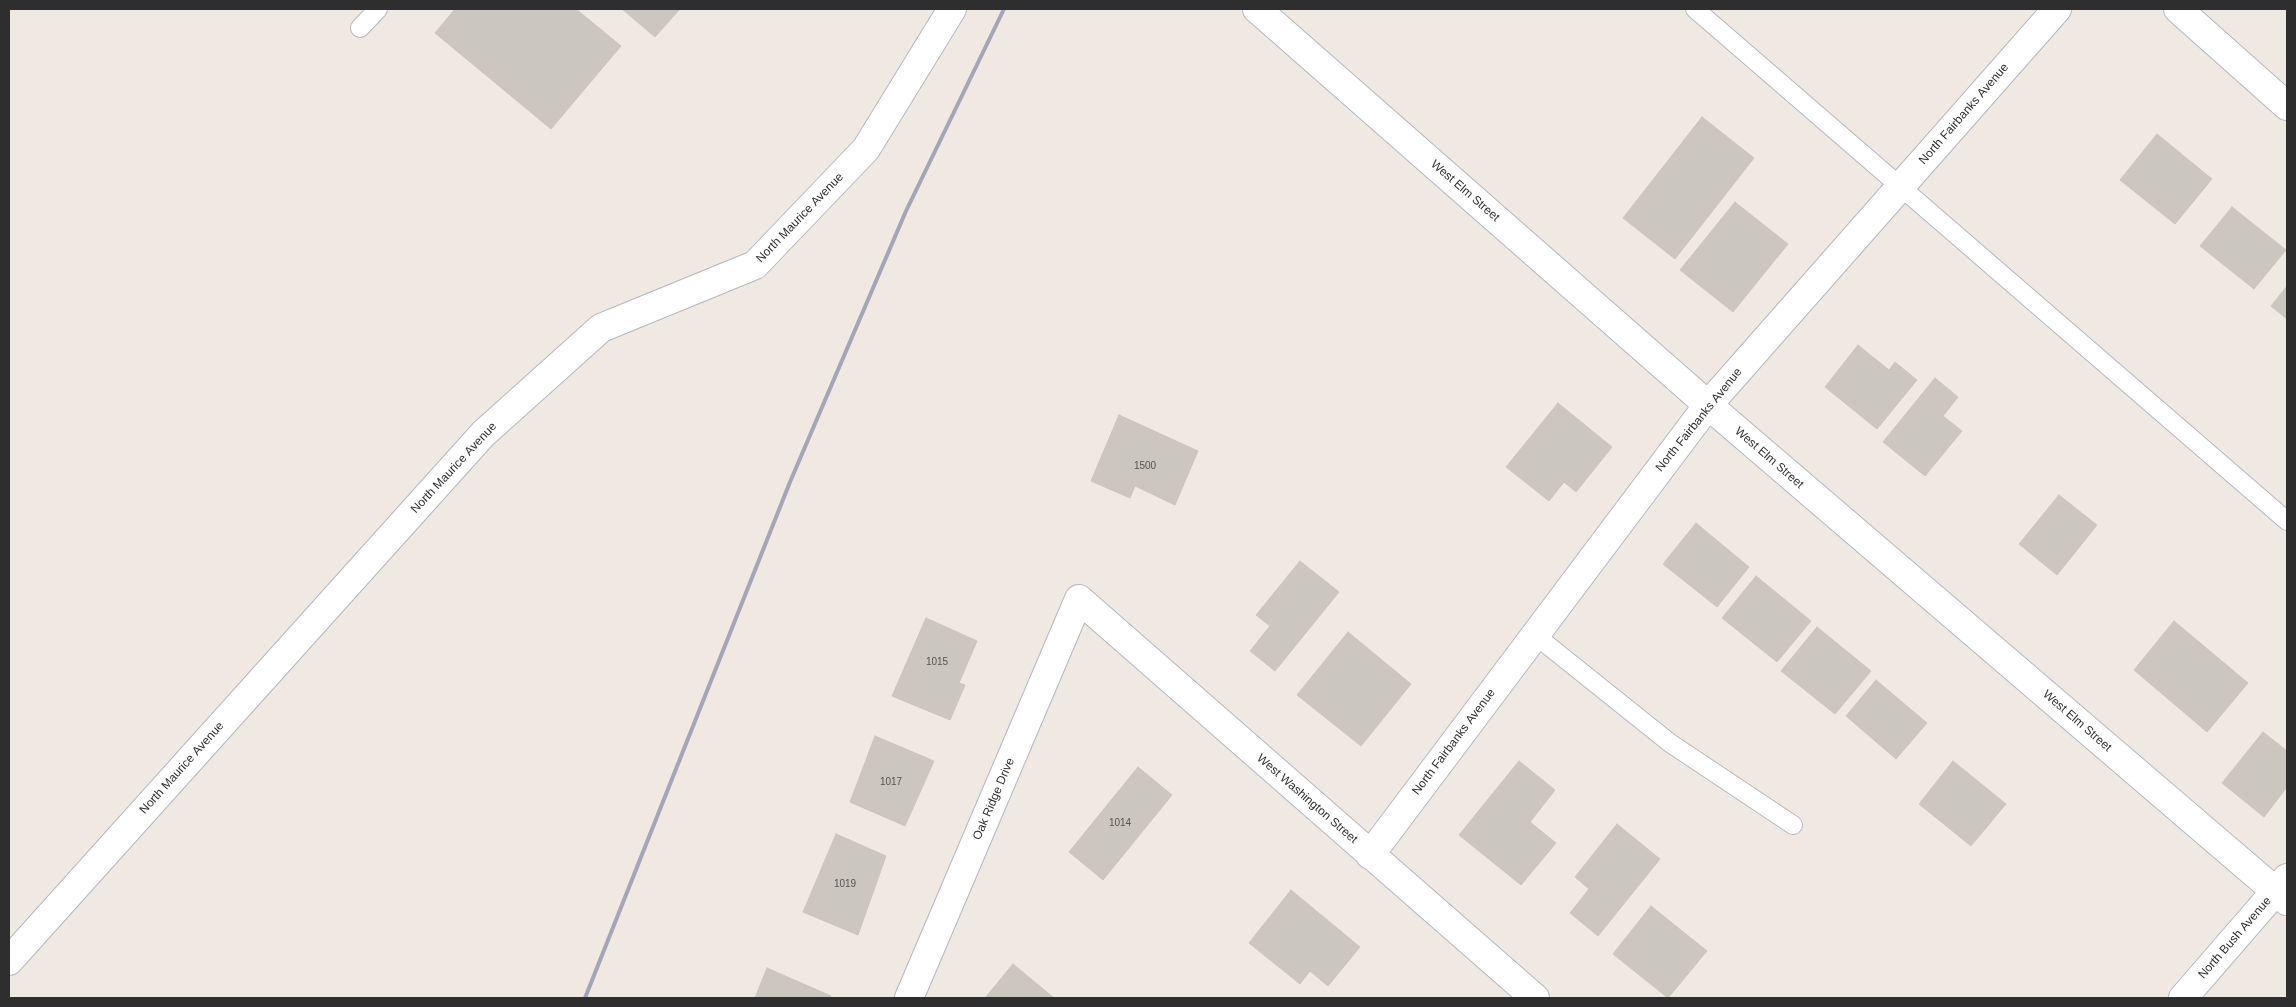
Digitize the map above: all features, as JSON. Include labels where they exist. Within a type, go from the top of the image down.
[{"type":"street","name":"North Maurice Avenue","points":[[9,961],[483,434],[601,328],[755,265],[866,149],[952,9]]},
{"type":"street","name":"West Elm Street","points":[[1257,9],[1708,405],[2284,890]]},
{"type":"street","name":"North Fairbanks Avenue","points":[[1370,854],[1708,405],[2057,9]]},
{"type":"street","points":[[2178,9],[2287,106]]},
{"type":"street","name":"West Washington Street","points":[[1079,600],[1535,998]]},
{"type":"street","name":"Oak Ridge Drive","points":[[909,998],[1079,600]]},
{"type":"street","name":"North Bush Avenue","points":[[2182,998],[2284,890]]},
{"type":"lane","points":[[360,28],[378,9]]},
{"type":"lane","points":[[1695,9],[2287,521]]},
{"type":"lane","points":[[1535,635],[1670,743],[1793,825]]},
{"type":"building","points":[[455,9],[576,9],[621,46],[551,129],[435,33]]},
{"type":"building","points":[[622,9],[680,9],[655,37]]},
{"type":"building","points":[[1702,117],[1754,158],[1675,259],[1623,218]]},
{"type":"building","points":[[2157,134],[2212,179],[2175,224],[2120,180]]},
{"type":"building","points":[[1735,202],[1788,244],[1733,312],[1680,270]]},
{"type":"building","points":[[2232,207],[2286,250],[2254,289],[2200,246]]},
{"type":"building","points":[[2287,286],[2287,319],[2271,306]]},
{"type":"building","points":[[1858,345],[1889,370],[1895,362],[1917,380],[1877,429],[1825,387]]},
{"type":"building","points":[[1935,378],[1958,397],[1943,416],[1962,431],[1925,476],[1883,442]]},
{"type":"building","points":[[1558,403],[1612,447],[1576,492],[1564,482],[1549,501],[1506,467]]},
{"type":"building","points":[[1119,415],[1198,451],[1175,505],[1135,486],[1130,498],[1091,481]]},
{"type":"building","points":[[2059,495],[2097,525],[2057,575],[2019,544]]},
{"type":"building","points":[[1696,523],[1749,567],[1717,607],[1663,564]]},
{"type":"building","points":[[1300,561],[1339,592],[1275,671],[1250,651],[1270,626],[1256,615]]},
{"type":"building","points":[[1756,576],[1811,621],[1777,662],[1722,618]]},
{"type":"building","points":[[926,618],[977,641],[959,683],[965,685],[950,720],[892,696]]},
{"type":"building","points":[[2174,621],[2248,683],[2207,732],[2134,670]]},
{"type":"building","points":[[1817,627],[1871,671],[1835,714],[1781,671]]},
{"type":"building","points":[[1348,632],[1411,684],[1361,746],[1297,695]]},
{"type":"building","points":[[1876,680],[1927,723],[1896,759],[1846,716]]},
{"type":"building","points":[[2263,732],[2287,751],[2287,787],[2264,817],[2222,783]]},
{"type":"building","points":[[875,736],[934,761],[905,826],[850,802]]},
{"type":"building","points":[[1519,761],[1555,790],[1530,822],[1556,843],[1521,885],[1459,835]]},
{"type":"building","points":[[1953,761],[2006,804],[1971,846],[1919,804]]},
{"type":"building","points":[[1138,767],[1172,795],[1103,880],[1069,852]]},
{"type":"building","points":[[1617,824],[1660,859],[1598,936],[1570,913],[1589,889],[1575,877]]},
{"type":"building","points":[[836,834],[886,856],[858,935],[803,912]]},
{"type":"building","points":[[1291,890],[1360,947],[1328,986],[1310,971],[1300,984],[1249,943]]},
{"type":"building","points":[[1651,906],[1707,951],[1668,998],[1613,954]]},
{"type":"building","points":[[1013,964],[1054,998],[985,998]]},
{"type":"building","points":[[767,968],[831,996],[830,998],[755,998]]},
{"type":"railway","points":[[585,998],[790,482],[906,211],[1004,9]]}]
